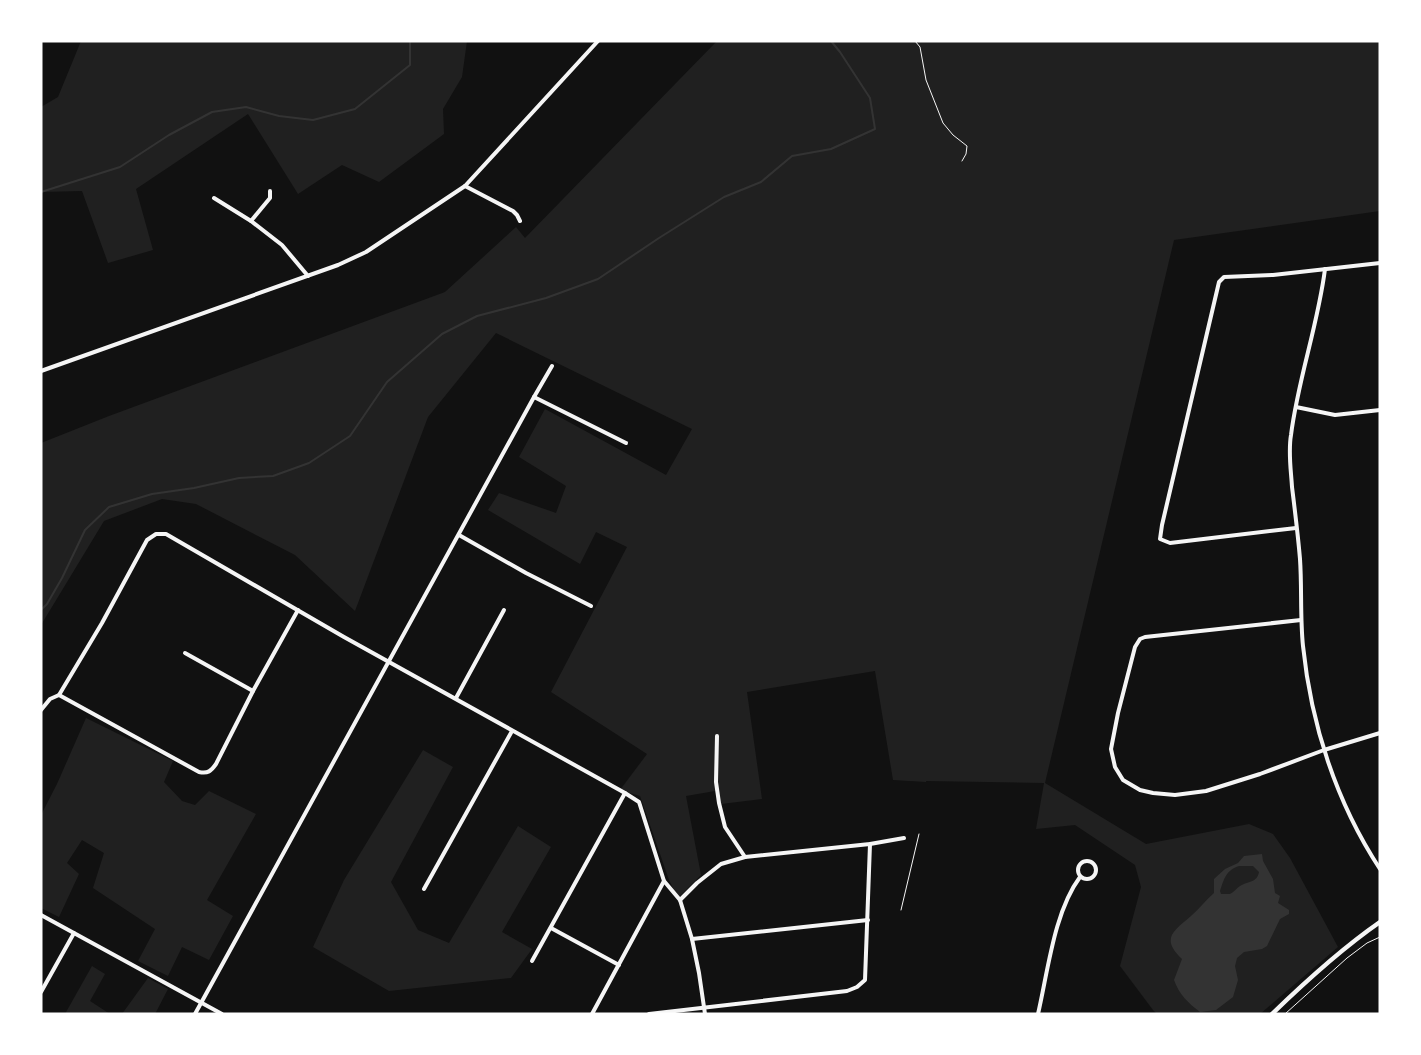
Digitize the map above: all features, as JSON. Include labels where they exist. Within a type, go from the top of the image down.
[{"type":"street","points":[[41,371],[308,276],[366,252],[465,186],[598,41]]},
{"type":"street","points":[[465,186],[513,211],[520,221]]},
{"type":"street","points":[[251,221],[270,198],[270,191]]},
{"type":"street","points":[[214,198],[251,221],[282,245],[308,276]]},
{"type":"street","points":[[1296,528],[1170,543],[1160,539],[1219,282],[1224,278],[1273,275],[1380,262]]},
{"type":"street","points":[[1326,269],[1322,296],[1296,406],[1290,445],[1290,464],[1301,575],[1301,620],[1309,687],[1324,750],[1348,810],[1380,869]]},
{"type":"street","points":[[195,1014],[552,366]]},
{"type":"street","points":[[534,397],[626,443]]},
{"type":"street","points":[[1296,406],[1335,415],[1380,410]]},
{"type":"street","points":[[41,710],[50,699],[58,694],[102,623],[147,540],[156,534],[166,534],[639,802],[664,881],[680,900],[692,939],[705,1014]]},
{"type":"street","points":[[459,534],[526,573],[591,606]]},
{"type":"street","points":[[58,694],[199,772],[210,772],[298,610]]},
{"type":"street","points":[[456,698],[504,610]]},
{"type":"street","points":[[1301,620],[1145,637],[1136,642],[1111,749],[1112,760],[1123,780],[1140,790],[1153,793],[1179,795],[1206,791],[1232,784],[1324,750],[1380,733]]},
{"type":"street","points":[[185,653],[253,691]]},
{"type":"street","points":[[424,889],[512,731]]},
{"type":"street","points":[[717,736],[716,782],[719,803],[725,827],[745,857]]},
{"type":"street","points":[[532,961],[625,793]]},
{"type":"street","points":[[680,900],[697,883],[721,864],[745,857],[870,844],[904,838]]},
{"type":"street","points":[[649,1014],[848,991],[857,987],[865,980],[870,844]]},
{"type":"street","points":[[1038,1014],[1061,913],[1080,877],[1078,870],[1080,864],[1085,860],[1096,864],[1096,871],[1093,877],[1089,879],[1080,877]]},
{"type":"street","points":[[592,1014],[664,881]]},
{"type":"street","points":[[41,915],[222,1014]]},
{"type":"street","points":[[692,939],[868,920]]},
{"type":"street","points":[[1272,1014],[1318,971],[1380,922]]},
{"type":"street","points":[[551,928],[619,965]]},
{"type":"street","points":[[41,992],[74,933]]},
{"type":"path","points":[[916,41],[920,47],[926,80],[943,123],[953,135],[967,146],[966,154],[962,161]]},
{"type":"path","points":[[902,910],[919,834]]},
{"type":"path","points":[[1285,1014],[1347,958],[1366,943],[1380,937]]},
{"type":"shaded area","points":[[81,41],[467,41],[462,77],[443,109],[444,134],[379,182],[342,165],[298,194],[248,114],[136,189],[153,250],[108,263],[82,191],[41,192],[41,107],[58,97]]},
{"type":"shaded area","points":[[717,41],[1380,41],[1380,211],[1174,240],[1045,783],[1146,844],[1249,824],[1273,834],[1290,858],[1338,947],[1260,1014],[1157,1014],[1153,1010],[1120,966],[1141,887],[1135,865],[1075,825],[1036,829],[1044,783],[893,780],[875,671],[747,692],[762,799],[721,804],[715,791],[686,796],[701,875],[678,898],[669,880],[640,796],[620,790],[647,754],[551,692],[627,547],[596,532],[580,564],[488,510],[499,493],[556,513],[566,486],[519,457],[545,409],[666,475],[692,429],[496,333],[428,417],[355,611],[295,555],[196,504],[162,499],[104,521],[41,625],[41,443],[445,292],[516,227],[525,238]]},
{"type":"shaded area","points":[[86,718],[173,761],[164,782],[182,801],[195,805],[209,791],[256,814],[207,900],[233,916],[209,960],[182,947],[168,976],[138,961],[155,929],[93,888],[104,853],[82,840],[67,863],[79,874],[59,917],[41,908],[41,815]]},
{"type":"shaded area","points":[[423,750],[453,767],[391,882],[418,930],[449,943],[518,826],[551,847],[502,932],[532,949],[511,978],[389,991],[313,947],[344,880]]},
{"type":"shaded area","points":[[1262,854],[1263,861],[1273,879],[1275,893],[1280,896],[1278,903],[1289,910],[1289,914],[1280,919],[1267,946],[1262,949],[1244,952],[1237,958],[1235,966],[1238,980],[1233,997],[1216,1010],[1200,1012],[1184,998],[1174,980],[1182,959],[1172,946],[1172,935],[1214,893],[1214,879],[1225,869],[1238,863],[1244,856]],"holes":[[[1239,866],[1253,866],[1259,872],[1256,878],[1240,886],[1230,894],[1221,894],[1220,891],[1224,879],[1231,870]]]},
{"type":"shaded area","points":[[92,966],[105,974],[90,1001],[110,1014],[65,1014]]},
{"type":"shaded area","points":[[148,978],[168,989],[155,1014],[122,1014]]},
{"type":"waterway","points":[[41,192],[120,167],[169,135],[212,112],[246,107],[279,116],[313,120],[355,109],[410,65],[410,41]]},
{"type":"waterway","points":[[41,610],[47,604],[62,578],[85,530],[109,507],[152,494],[194,488],[239,478],[273,476],[309,463],[350,436],[387,382],[442,334],[477,316],[546,298],[598,279],[724,197],[761,182],[792,156],[831,149],[875,129],[870,98],[831,41]]}]
